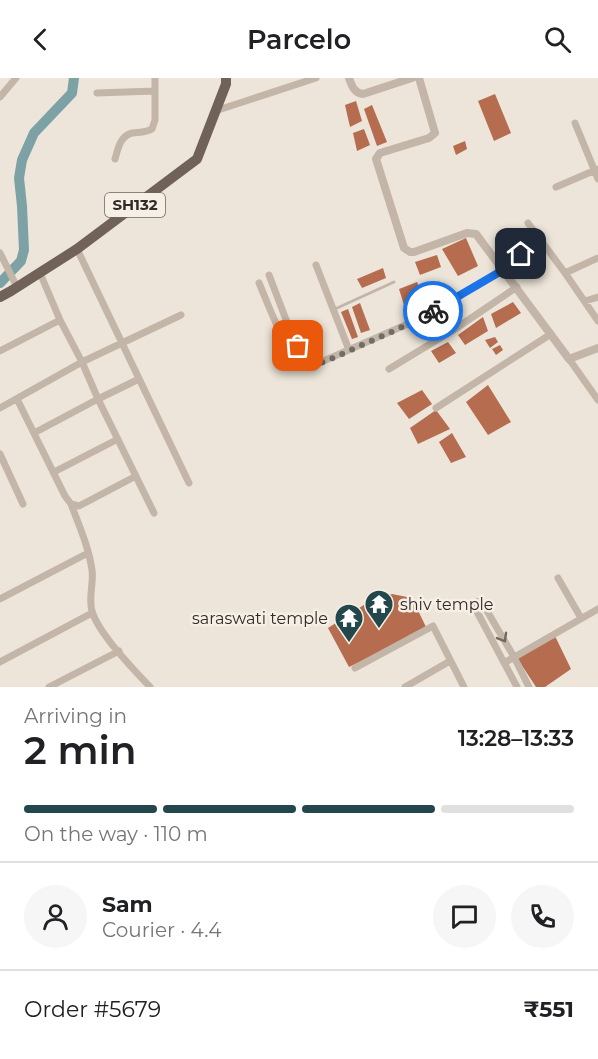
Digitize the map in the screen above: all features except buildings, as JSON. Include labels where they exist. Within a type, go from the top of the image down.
[{"type":"main road","name":"SH132","points":[[0,297],[77,249],[197,159],[226,84],[226,78]]},
{"type":"street","points":[[0,97],[16,78]]},
{"type":"street","points":[[115,159],[124,137],[152,129],[155,120],[155,78]]},
{"type":"street","points":[[215,111],[316,78]]},
{"type":"street","points":[[349,78],[354,90],[363,94],[412,78]]},
{"type":"street","points":[[419,78],[435,133],[429,138],[380,153],[376,159],[402,244],[406,250],[414,252],[472,233],[480,237],[598,398]]},
{"type":"street","points":[[98,93],[155,91]]},
{"type":"street","points":[[575,123],[598,179]]},
{"type":"street","points":[[556,187],[596,170]]},
{"type":"street","points":[[528,223],[566,273],[598,321]]},
{"type":"street","points":[[259,283],[280,334],[294,356],[305,363],[324,362],[419,319],[503,270],[538,237]]},
{"type":"street","points":[[77,249],[189,483]]},
{"type":"street","points":[[0,253],[17,287]]},
{"type":"street","points":[[566,273],[598,258]]},
{"type":"street","points":[[316,265],[349,350]]},
{"type":"street","points":[[40,273],[60,320],[154,513]]},
{"type":"street","points":[[269,275],[293,338],[312,363]]},
{"type":"street","points":[[389,369],[455,329],[517,287]]},
{"type":"street","points":[[585,301],[598,297]]},
{"type":"street","points":[[0,408],[82,362],[181,315]]},
{"type":"street","points":[[0,351],[60,320]]},
{"type":"street","points":[[436,408],[551,334]]},
{"type":"street","points":[[569,359],[598,348]]},
{"type":"street","points":[[34,433],[139,379]]},
{"type":"street","points":[[17,399],[71,504],[93,571],[91,609],[96,622],[147,686]]},
{"type":"street","points":[[54,472],[118,439]]},
{"type":"street","points":[[0,454],[22,504]]},
{"type":"street","points":[[71,504],[79,506],[136,476]]},
{"type":"street","points":[[0,599],[88,553]]},
{"type":"street","points":[[558,578],[581,618]]},
{"type":"street","points":[[517,687],[475,608],[474,603],[476,602],[483,604],[529,687]]},
{"type":"street","points":[[504,663],[598,609]]},
{"type":"street","points":[[0,662],[92,613]]},
{"type":"street","points":[[355,668],[433,626],[464,687]]},
{"type":"street","points":[[50,687],[119,651]]},
{"type":"street","points":[[405,687],[450,661]]},
{"type":"lane","points":[[333,310],[394,282]]},
{"type":"waterway","points":[[0,283],[21,261],[24,250],[19,178],[22,160],[34,133],[72,93],[74,78]]},
{"type":"way so far","points":[[298,346],[312,363],[324,362],[433,311]]},
{"type":"place","name":"shiv temple","points":[[379,630]]},
{"type":"place","name":"saraswati temple","points":[[349,644]]},
{"type":"route","points":[[433,311],[503,270],[521,254]]}]
